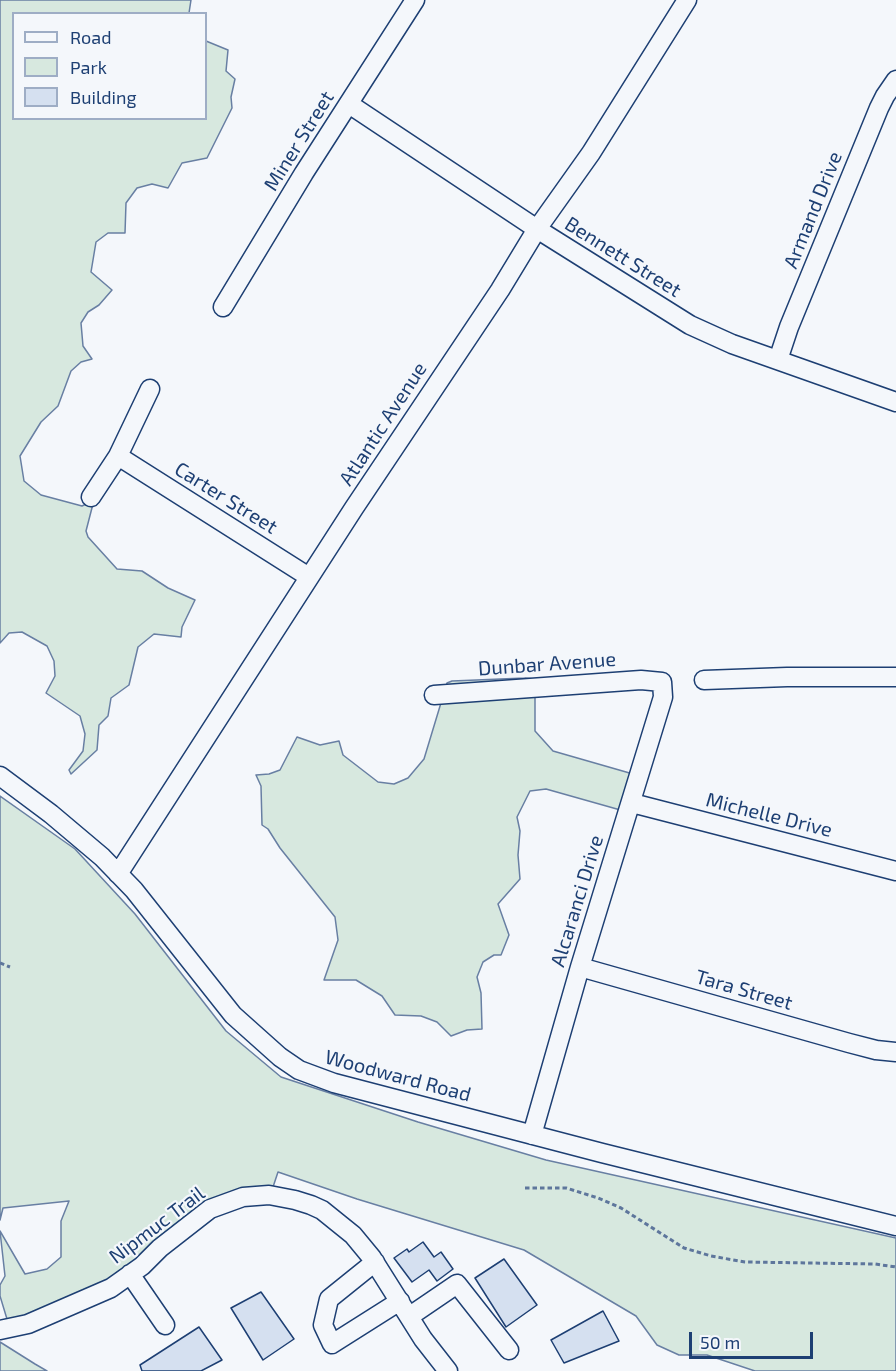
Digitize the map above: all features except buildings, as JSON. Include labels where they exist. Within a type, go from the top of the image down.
[{"type":"street","name":"Miner Street","points":[[223,307],[415,0]]},
{"type":"street","name":"Atlantic Avenue","points":[[118,874],[309,577],[500,290],[537,229],[591,153],[687,0]]},
{"type":"street","name":"Armand Drive","points":[[778,360],[789,327],[879,108],[896,80]]},
{"type":"street","name":"Bennett Street","points":[[349,104],[537,229],[690,325],[732,344],[896,402]]},
{"type":"street","points":[[92,497],[118,456],[150,389]]},
{"type":"street","name":"Carter Street","points":[[118,456],[309,577]]},
{"type":"street","points":[[704,680],[787,676],[896,677]]},
{"type":"street","name":"Dunbar Avenue","points":[[434,695],[630,681],[662,682]]},
{"type":"street","name":"Alcaranci Drive","points":[[532,1135],[580,967],[663,698],[662,682]]},
{"type":"street","name":"Woodward Road","points":[[0,776],[79,837],[118,874],[164,926],[233,1015],[288,1063],[307,1074],[532,1135],[896,1226]]},
{"type":"street","name":"Michelle Drive","points":[[632,803],[896,871]]},
{"type":"street","name":"Tara Street","points":[[580,967],[849,1043],[896,1052]]},
{"type":"street","name":"Nipmuc Trail","points":[[0,1330],[39,1320],[111,1288],[210,1209],[243,1197],[260,1196],[295,1200],[322,1210],[353,1235],[375,1262],[423,1339],[448,1371]]},
{"type":"street","points":[[375,1262],[329,1299],[323,1325],[332,1344],[457,1284],[509,1350]]},
{"type":"street","points":[[130,1274],[165,1325]]},
{"type":"path","points":[[0,963],[10,967]]},
{"type":"path","points":[[525,1188],[566,1188],[598,1198],[621,1208],[684,1248],[711,1256],[745,1262],[875,1264],[896,1267]]},
{"type":"green space","points":[[0,0],[191,0],[189,12],[12,12],[12,120],[207,120],[207,41],[228,50],[226,71],[235,79],[231,97],[232,108],[207,158],[182,163],[168,188],[152,184],[137,188],[126,203],[125,233],[108,233],[96,242],[91,272],[112,290],[99,305],[88,312],[81,323],[83,346],[92,359],[81,362],[71,371],[58,406],[41,422],[20,456],[24,481],[41,495],[82,506],[94,500],[86,531],[88,537],[117,569],[142,571],[168,588],[195,600],[182,627],[181,637],[154,634],[138,647],[129,685],[111,698],[108,716],[99,725],[97,750],[71,774],[69,770],[83,751],[85,734],[80,716],[46,693],[55,676],[54,661],[47,646],[22,632],[9,633],[0,643]]},
{"type":"green space","points":[[535,679],[535,731],[553,751],[640,776],[631,813],[546,789],[530,791],[517,817],[520,831],[518,855],[520,879],[498,904],[509,935],[501,955],[494,955],[483,962],[477,977],[481,993],[482,1029],[467,1030],[451,1036],[437,1022],[421,1016],[395,1015],[382,996],[356,980],[324,980],[338,940],[335,917],[280,848],[268,829],[262,825],[261,786],[256,775],[280,770],[297,737],[320,745],[339,741],[343,755],[378,782],[394,784],[408,778],[424,759],[447,683]]},
{"type":"green space","points":[[0,796],[75,849],[135,914],[226,1031],[281,1077],[418,1122],[546,1160],[896,1238],[896,1371],[755,1371],[707,1355],[679,1355],[657,1345],[636,1316],[524,1250],[357,1199],[278,1172],[270,1196],[214,1213],[142,1268],[10,1329],[0,1296],[0,1285],[5,1276],[0,1231],[25,1274],[47,1269],[61,1257],[61,1221],[69,1201],[3,1208],[0,1220]]},
{"type":"green space","points":[[0,1342],[35,1364],[47,1371],[0,1371]]}]
